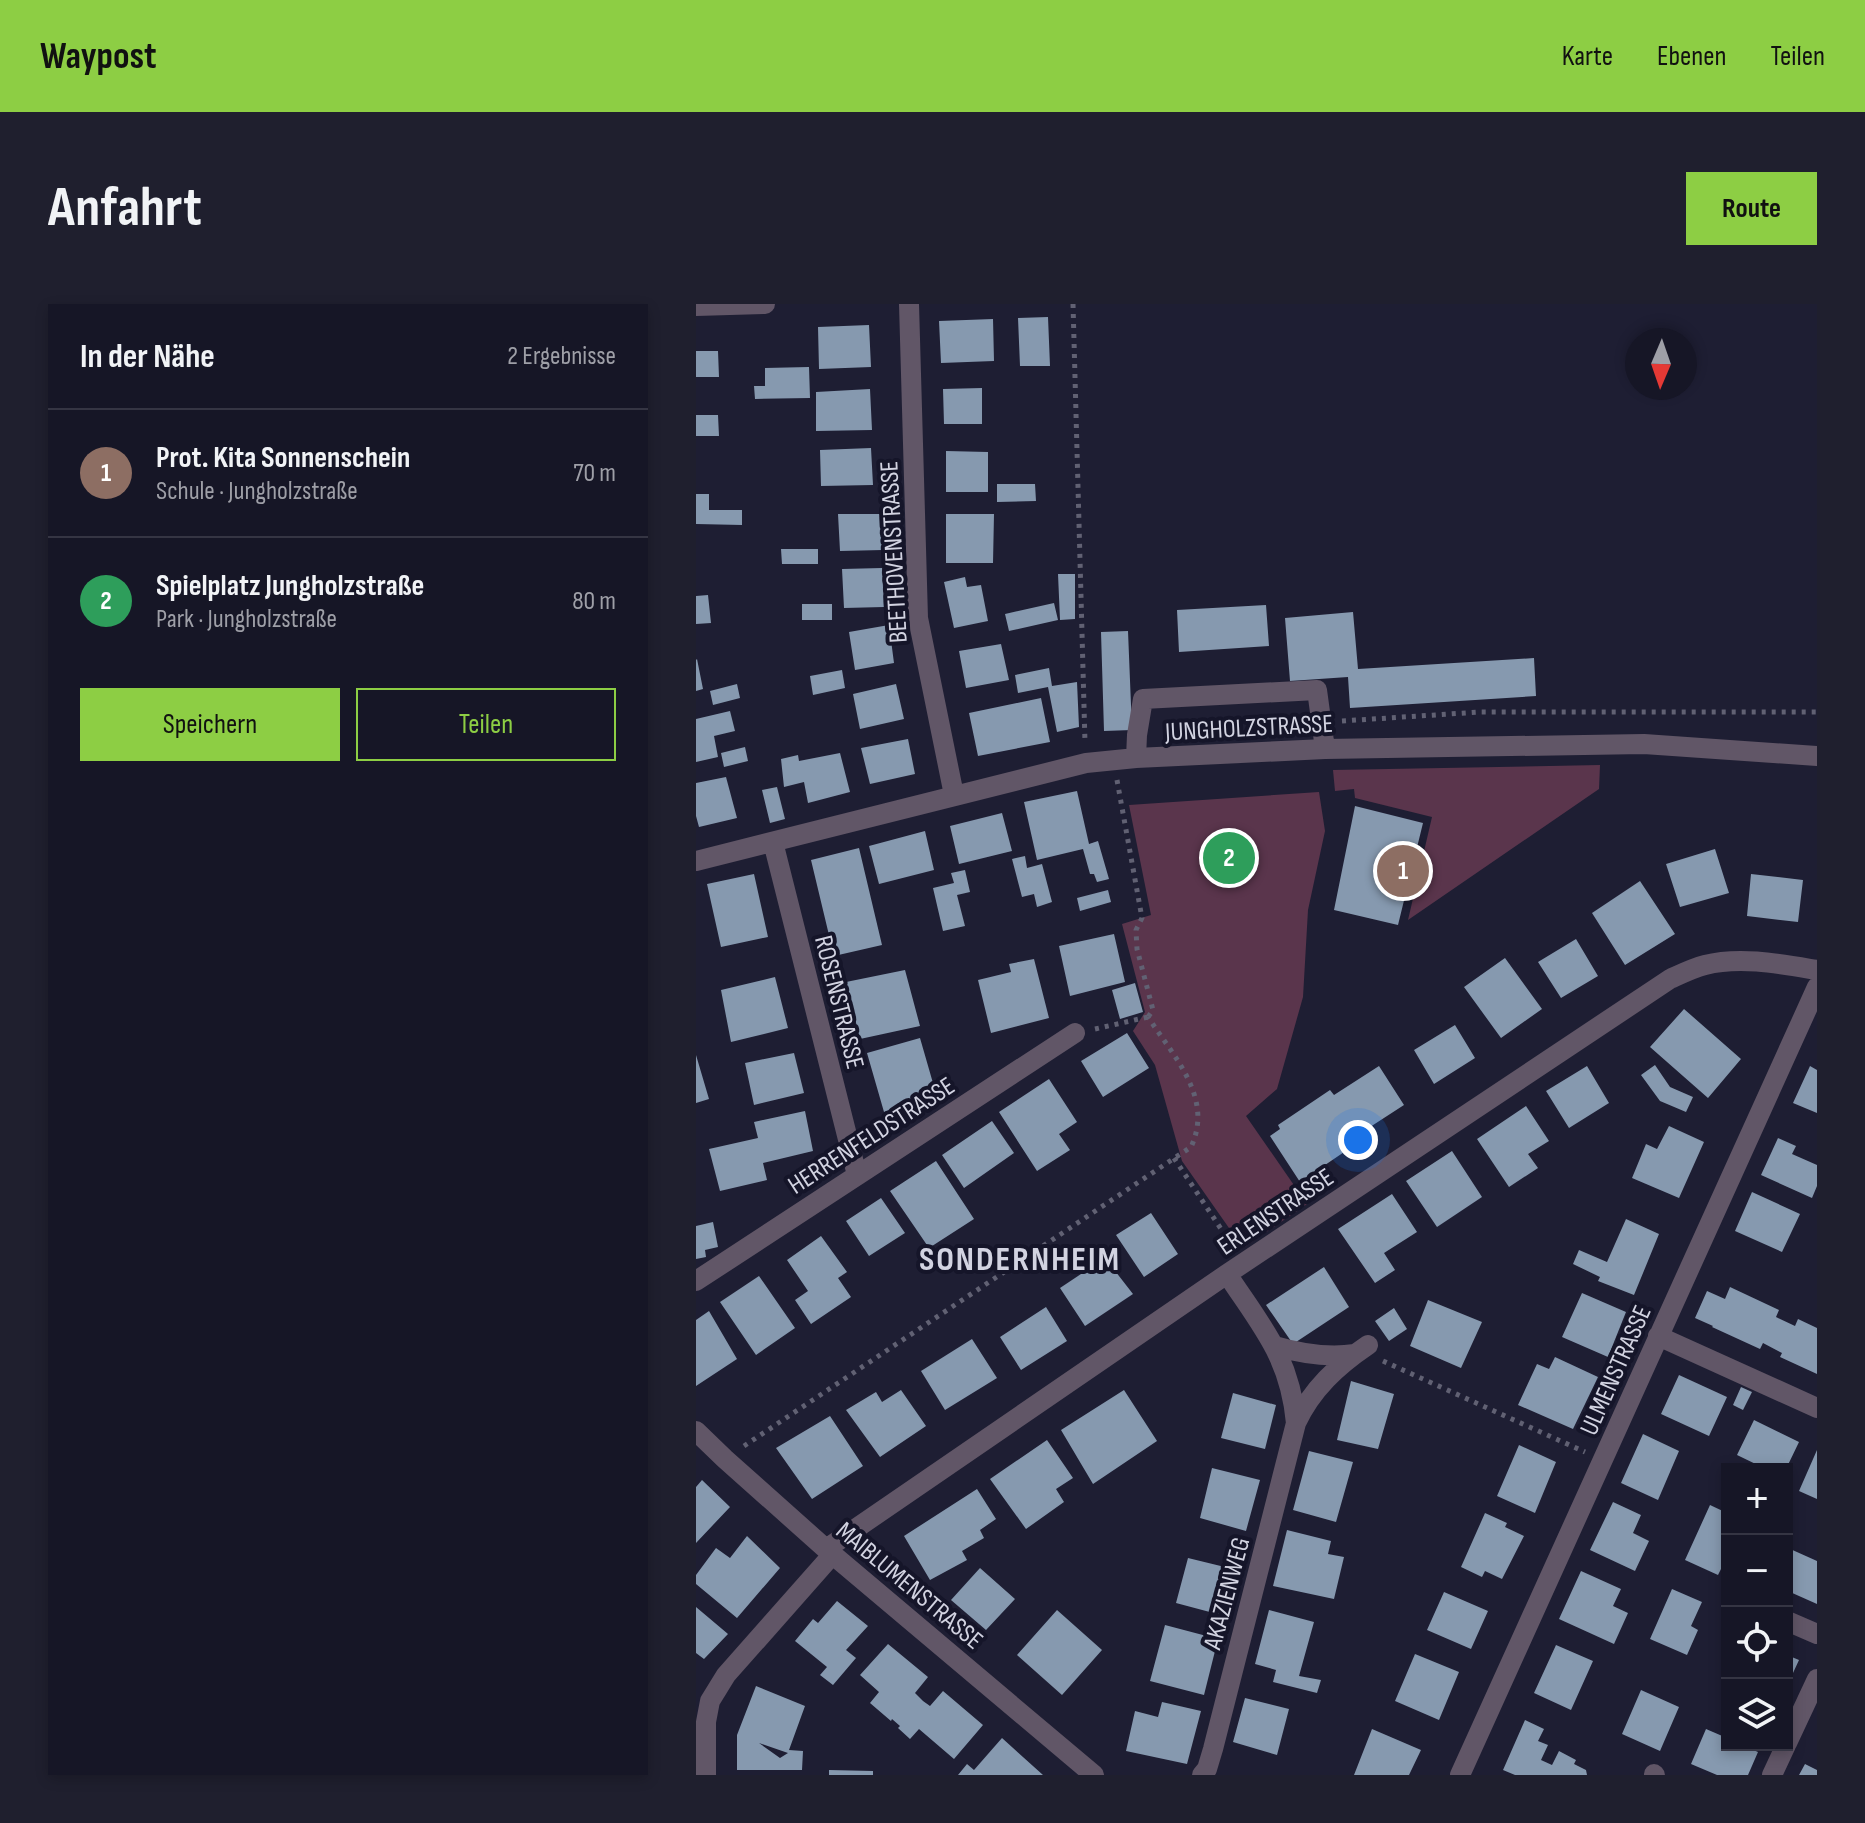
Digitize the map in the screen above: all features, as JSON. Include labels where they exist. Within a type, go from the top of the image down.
[{"type":"street","points":[[696,306],[765,304]]},
{"type":"street","name":"BEETHOVENSTRASSE","points":[[909,304],[918,618],[954,795]]},
{"type":"street","points":[[1136,758],[1143,699],[1317,690],[1325,749]]},
{"type":"street","name":"JUNGHOLZSTRASSE","points":[[696,861],[1086,763],[1136,758],[1325,749],[1644,744],[1817,756]]},
{"type":"street","name":"ROSENSTRASSE","points":[[773,842],[857,1175]]},
{"type":"street","name":"ERLENSTRASSE","points":[[706,1775],[706,1722],[710,1701],[726,1675],[830,1551],[1236,1269],[1670,979],[1706,965],[1741,961],[1817,970]]},
{"type":"street","name":"ULMENSTRASSE","points":[[1461,1775],[1817,987]]},
{"type":"street","name":"HERRENFELDSTRASSE","points":[[696,1281],[1075,1033]]},
{"type":"street","name":"AKAZIENWEG","points":[[1236,1269],[1275,1346],[1294,1400],[1296,1423]]},
{"type":"street","points":[[1658,1336],[1817,1408]]},
{"type":"street","points":[[1275,1346],[1320,1356],[1361,1350]]},
{"type":"street","name":"AKAZIENWEG","points":[[1202,1775],[1213,1749],[1296,1423],[1319,1385],[1361,1350]]},
{"type":"street","name":"MAIBLUMENSTRASSE","points":[[696,1431],[830,1551],[1094,1775]]},
{"type":"street","points":[[1793,1624],[1817,1634]]},
{"type":"street","points":[[1793,1731],[1817,1679]]},
{"type":"street","points":[[1772,1775],[1784,1751]]},
{"type":"path","points":[[1073,304],[1086,763]]},
{"type":"path","points":[[1321,722],[1480,712],[1817,712]]},
{"type":"path","points":[[1075,1033],[1148,1017],[1153,1010],[1137,949],[1136,930],[1142,918],[1121,802]]},
{"type":"path","points":[[725,1459],[1191,1147],[1198,1131],[1196,1094],[1148,1017]]},
{"type":"path","points":[[1174,1158],[1236,1269]]},
{"type":"path","points":[[1361,1350],[1603,1460]]},
{"type":"shaded area","points":[[1600,765],[1599,789],[1408,920],[1432,817],[1355,798],[1354,789],[1335,791],[1333,770]]},
{"type":"shaded area","points":[[1319,792],[1325,831],[1308,910],[1303,997],[1277,1089],[1246,1116],[1307,1204],[1243,1248],[1182,1161],[1155,1065],[1133,1031],[1145,1012],[1122,924],[1151,915],[1129,805]]},
{"type":"building","points":[[1048,317],[1050,366],[1020,366],[1018,318]]},
{"type":"building","points":[[993,319],[994,361],[941,363],[939,321]]},
{"type":"building","points":[[869,325],[871,367],[819,369],[818,327]]},
{"type":"building","points":[[696,351],[718,351],[719,377],[696,377]]},
{"type":"building","points":[[809,367],[810,398],[755,399],[754,386],[765,386],[765,368]]},
{"type":"building","points":[[982,388],[982,424],[944,424],[943,389]]},
{"type":"building","points":[[870,389],[872,430],[816,431],[816,392]]},
{"type":"building","points":[[696,415],[718,415],[719,436],[696,436]]},
{"type":"building","points":[[871,448],[873,485],[821,486],[820,450]]},
{"type":"building","points":[[946,451],[988,452],[988,492],[946,492]]},
{"type":"building","points":[[997,484],[1035,484],[1036,501],[997,502]]},
{"type":"building","points":[[696,494],[709,494],[709,510],[742,510],[742,525],[696,524]]},
{"type":"building","points":[[838,514],[882,514],[883,550],[840,551]]},
{"type":"building","points":[[946,514],[994,514],[993,563],[946,563]]},
{"type":"building","points":[[781,549],[818,549],[818,564],[782,564]]},
{"type":"building","points":[[882,568],[884,607],[844,608],[842,569]]},
{"type":"building","points":[[1058,574],[1075,574],[1075,619],[1060,620]]},
{"type":"building","points":[[965,577],[967,587],[981,585],[988,621],[954,628],[944,582]]},
{"type":"building","points":[[708,595],[711,623],[696,624],[696,596]]},
{"type":"building","points":[[1054,603],[1058,620],[1009,631],[1005,614]]},
{"type":"building","points":[[802,604],[832,604],[832,620],[802,620]]},
{"type":"building","points":[[1266,605],[1269,646],[1179,652],[1177,610]]},
{"type":"building","points":[[1353,612],[1358,669],[1534,658],[1536,696],[1350,708],[1348,677],[1290,681],[1285,618]]},
{"type":"building","points":[[889,625],[894,663],[855,670],[849,632]]},
{"type":"building","points":[[1128,631],[1132,730],[1104,731],[1101,632]]},
{"type":"building","points":[[1001,644],[1009,680],[966,688],[959,651]]},
{"type":"building","points":[[696,660],[703,689],[696,691]]},
{"type":"building","points":[[1049,668],[1052,686],[1077,682],[1079,727],[1057,732],[1048,687],[1018,693],[1015,675]]},
{"type":"building","points":[[842,670],[845,688],[813,695],[810,676]]},
{"type":"building","points":[[737,684],[740,698],[713,705],[710,691]]},
{"type":"building","points":[[896,684],[904,719],[860,729],[853,694]]},
{"type":"building","points":[[1041,698],[1050,742],[978,756],[969,713]]},
{"type":"building","points":[[730,711],[735,731],[714,736],[718,757],[696,762],[696,719]]},
{"type":"building","points":[[908,739],[915,774],[870,784],[861,748]]},
{"type":"building","points":[[745,747],[748,761],[724,767],[721,753]]},
{"type":"building","points":[[840,753],[850,792],[808,803],[804,782],[784,787],[781,759],[798,755],[799,761]]},
{"type":"building","points":[[726,777],[737,818],[699,827],[696,783]]},
{"type":"building","points":[[777,787],[785,819],[770,823],[762,790]]},
{"type":"building","points":[[1077,791],[1089,844],[1098,841],[1109,879],[1097,882],[1094,874],[1090,874],[1083,849],[1037,860],[1024,802]]},
{"type":"building","points":[[1355,806],[1423,823],[1398,925],[1334,910]]},
{"type":"building","points":[[1002,813],[1012,851],[959,864],[950,826]]},
{"type":"building","points":[[925,831],[934,870],[879,884],[869,846]]},
{"type":"building","points":[[859,848],[882,945],[834,956],[811,860]]},
{"type":"building","points":[[1715,849],[1729,893],[1680,907],[1666,864]]},
{"type":"building","points":[[1025,856],[1027,868],[1042,864],[1052,902],[1037,907],[1034,894],[1022,897],[1012,859]]},
{"type":"building","points":[[965,870],[970,892],[957,895],[965,926],[943,931],[933,888],[954,883],[951,873]]},
{"type":"building","points":[[754,874],[768,937],[721,947],[707,884]]},
{"type":"building","points":[[1751,874],[1803,880],[1798,922],[1747,916]]},
{"type":"building","points":[[1640,881],[1675,934],[1625,965],[1592,913]]},
{"type":"building","points":[[1108,890],[1111,902],[1080,911],[1077,898]]},
{"type":"building","points":[[1114,934],[1125,982],[1070,996],[1059,946]]},
{"type":"building","points":[[1576,939],[1598,976],[1561,998],[1538,962]]},
{"type":"building","points":[[1505,958],[1542,1009],[1501,1038],[1464,987]]},
{"type":"building","points":[[1034,959],[1049,1018],[991,1033],[978,980],[1011,972],[1009,964]]},
{"type":"building","points":[[905,970],[920,1026],[860,1039],[846,982]]},
{"type":"building","points":[[775,977],[788,1028],[731,1042],[721,990]]},
{"type":"building","points":[[1135,983],[1143,1012],[1120,1019],[1112,990]]},
{"type":"building","points":[[1684,1009],[1741,1059],[1708,1098],[1650,1047]]},
{"type":"building","points":[[1455,1025],[1475,1058],[1434,1084],[1414,1050]]},
{"type":"building","points":[[1127,1033],[1149,1068],[1103,1097],[1081,1061]]},
{"type":"building","points":[[920,1038],[937,1097],[884,1112],[867,1053]]},
{"type":"building","points":[[794,1053],[804,1093],[754,1105],[745,1063]]},
{"type":"building","points":[[696,1055],[709,1099],[696,1103]]},
{"type":"building","points":[[1655,1065],[1670,1087],[1693,1097],[1686,1112],[1660,1101],[1641,1075]]},
{"type":"building","points":[[1379,1066],[1404,1105],[1350,1140],[1353,1146],[1300,1182],[1270,1136],[1280,1129],[1278,1125],[1330,1090],[1334,1095]]},
{"type":"building","points":[[1587,1066],[1609,1103],[1569,1128],[1546,1091]]},
{"type":"building","points":[[1810,1066],[1817,1070],[1817,1113],[1793,1103]]},
{"type":"building","points":[[1049,1079],[1077,1122],[1059,1134],[1070,1150],[1037,1171],[999,1112]]},
{"type":"building","points":[[1526,1106],[1549,1141],[1528,1154],[1538,1168],[1509,1187],[1477,1139]]},
{"type":"building","points":[[805,1111],[813,1151],[763,1163],[767,1180],[720,1191],[709,1149],[758,1138],[754,1122]]},
{"type":"building","points":[[992,1121],[1014,1153],[964,1188],[942,1155]]},
{"type":"building","points":[[1669,1126],[1704,1142],[1679,1198],[1632,1178],[1646,1144],[1657,1149]]},
{"type":"building","points":[[1778,1138],[1796,1146],[1792,1154],[1817,1165],[1817,1186],[1812,1198],[1761,1175]]},
{"type":"building","points":[[1452,1151],[1482,1197],[1437,1227],[1406,1181]]},
{"type":"building","points":[[936,1161],[974,1219],[929,1248],[890,1191]]},
{"type":"building","points":[[1752,1192],[1800,1214],[1782,1252],[1735,1231]]},
{"type":"building","points":[[1392,1194],[1417,1232],[1384,1253],[1395,1270],[1375,1283],[1338,1229]]},
{"type":"building","points":[[881,1198],[905,1233],[869,1256],[846,1221]]},
{"type":"building","points":[[1151,1213],[1178,1254],[1144,1277],[1116,1235]]},
{"type":"building","points":[[1626,1219],[1659,1234],[1634,1295],[1598,1281],[1600,1277],[1573,1264],[1579,1250],[1607,1262]]},
{"type":"building","points":[[713,1222],[718,1247],[705,1250],[706,1257],[696,1259],[696,1226]]},
{"type":"building","points":[[821,1236],[847,1272],[838,1278],[851,1297],[811,1324],[795,1300],[808,1291],[787,1260]]},
{"type":"building","points":[[1105,1258],[1133,1294],[1085,1326],[1060,1288]]},
{"type":"building","points":[[1324,1267],[1349,1307],[1293,1344],[1266,1305]]},
{"type":"building","points":[[759,1276],[795,1328],[756,1355],[720,1302]]},
{"type":"building","points":[[1730,1287],[1779,1310],[1776,1317],[1795,1326],[1798,1319],[1817,1328],[1817,1374],[1780,1357],[1782,1353],[1763,1343],[1760,1349],[1695,1318],[1707,1291],[1725,1299]]},
{"type":"building","points":[[1582,1293],[1626,1312],[1608,1357],[1562,1337]]},
{"type":"building","points":[[1428,1300],[1482,1322],[1461,1368],[1410,1346]]},
{"type":"building","points":[[1046,1307],[1067,1341],[1021,1370],[1000,1337]]},
{"type":"building","points":[[1394,1308],[1407,1329],[1389,1341],[1375,1321]]},
{"type":"building","points":[[709,1311],[737,1359],[696,1386],[696,1320]]},
{"type":"building","points":[[972,1339],[997,1378],[945,1410],[921,1371]]},
{"type":"building","points":[[1555,1357],[1598,1377],[1573,1429],[1518,1405],[1537,1364],[1549,1369]]},
{"type":"building","points":[[1679,1375],[1727,1397],[1709,1436],[1661,1414]]},
{"type":"building","points":[[1351,1381],[1394,1394],[1378,1449],[1337,1440]]},
{"type":"building","points":[[1741,1387],[1752,1392],[1743,1410],[1733,1405]]},
{"type":"building","points":[[901,1390],[926,1426],[880,1457],[846,1410],[876,1392],[882,1402]]},
{"type":"building","points":[[1124,1390],[1157,1441],[1093,1484],[1061,1430]]},
{"type":"building","points":[[1233,1393],[1276,1405],[1265,1449],[1221,1438]]},
{"type":"building","points":[[830,1416],[863,1466],[812,1499],[776,1448]]},
{"type":"building","points":[[1754,1420],[1799,1442],[1789,1463],[1754,1463],[1737,1455]]},
{"type":"building","points":[[1643,1434],[1679,1451],[1658,1500],[1621,1483]]},
{"type":"building","points":[[1047,1440],[1073,1478],[1056,1489],[1064,1502],[1026,1529],[990,1479]]},
{"type":"building","points":[[1519,1445],[1556,1462],[1535,1513],[1497,1496]]},
{"type":"building","points":[[1817,1450],[1817,1499],[1799,1491]]},
{"type":"building","points":[[1309,1451],[1353,1462],[1336,1522],[1293,1510]]},
{"type":"building","points":[[1212,1468],[1260,1480],[1246,1531],[1200,1518]]},
{"type":"building","points":[[702,1480],[730,1507],[696,1543],[696,1487]]},
{"type":"building","points":[[977,1489],[996,1519],[980,1530],[984,1538],[962,1551],[967,1560],[930,1580],[904,1536]]},
{"type":"building","points":[[1613,1502],[1641,1515],[1633,1533],[1649,1541],[1635,1571],[1590,1550]]},
{"type":"building","points":[[1710,1505],[1721,1510],[1721,1569],[1718,1575],[1685,1560]]},
{"type":"building","points":[[1485,1513],[1507,1523],[1505,1527],[1524,1536],[1502,1579],[1485,1571],[1482,1577],[1461,1567]]},
{"type":"building","points":[[1287,1530],[1331,1541],[1328,1554],[1344,1557],[1334,1599],[1273,1586]]},
{"type":"building","points":[[747,1536],[780,1568],[737,1618],[696,1584],[696,1575],[716,1548],[730,1558]]},
{"type":"building","points":[[1793,1550],[1817,1561],[1817,1604],[1793,1593]]},
{"type":"building","points":[[1188,1558],[1233,1569],[1221,1615],[1176,1603]]},
{"type":"building","points":[[980,1568],[1015,1599],[986,1630],[951,1600]]},
{"type":"building","points":[[1581,1571],[1621,1589],[1613,1606],[1628,1613],[1614,1644],[1559,1619]]},
{"type":"building","points":[[1672,1589],[1702,1602],[1691,1626],[1698,1630],[1687,1655],[1650,1639]]},
{"type":"building","points":[[1444,1592],[1488,1611],[1471,1649],[1427,1630]]},
{"type":"building","points":[[837,1601],[868,1626],[846,1650],[856,1658],[833,1685],[820,1675],[827,1667],[795,1641],[813,1619],[818,1623]]},
{"type":"building","points":[[696,1607],[728,1634],[704,1659],[696,1653]]},
{"type":"building","points":[[1057,1610],[1102,1650],[1062,1695],[1017,1655]]},
{"type":"building","points":[[1269,1610],[1314,1622],[1299,1676],[1321,1680],[1317,1693],[1273,1682],[1276,1670],[1255,1664]]},
{"type":"building","points":[[1165,1625],[1218,1639],[1204,1695],[1150,1681]]},
{"type":"building","points":[[888,1644],[928,1677],[915,1693],[923,1701],[930,1706],[943,1691],[983,1725],[954,1759],[919,1729],[910,1739],[898,1728],[900,1726],[870,1703],[879,1692],[860,1675]]},
{"type":"building","points":[[1556,1645],[1593,1661],[1571,1710],[1534,1693]]},
{"type":"building","points":[[1415,1654],[1459,1672],[1439,1720],[1395,1701]]},
{"type":"building","points":[[1793,1658],[1799,1660],[1793,1673]]},
{"type":"building","points":[[756,1686],[805,1706],[789,1750],[803,1751],[802,1770],[737,1770],[737,1735]],"holes":[[[759,1743],[788,1753],[780,1758]]]},
{"type":"building","points":[[1641,1690],[1679,1707],[1660,1751],[1622,1734]]},
{"type":"building","points":[[1245,1698],[1289,1709],[1277,1755],[1233,1742]]},
{"type":"building","points":[[1162,1702],[1201,1711],[1187,1764],[1126,1751],[1135,1711],[1158,1717]]},
{"type":"building","points":[[1525,1720],[1544,1729],[1538,1741],[1548,1745],[1541,1760],[1552,1765],[1559,1751],[1576,1760],[1574,1764],[1586,1770],[1587,1775],[1515,1775],[1503,1770]]},
{"type":"building","points":[[1372,1729],[1421,1750],[1409,1775],[1354,1775]]},
{"type":"building","points":[[1706,1729],[1721,1735],[1721,1751],[1758,1752],[1748,1775],[1717,1775],[1691,1764]]},
{"type":"building","points":[[1002,1738],[1043,1775],[958,1775],[967,1764],[974,1770]]},
{"type":"building","points":[[1805,1764],[1817,1770],[1817,1775],[1799,1775]]},
{"type":"building","points":[[829,1770],[873,1771],[873,1775],[829,1775]]},
{"type":"place","name":"Spielplatz Jungholzstraße","points":[[1229,858]]},
{"type":"place","name":"Prot. Kita Sonnenschein","points":[[1403,871]]},
{"type":"district","name":"SONDERNHEIM","points":[[1020,1258]]}]
